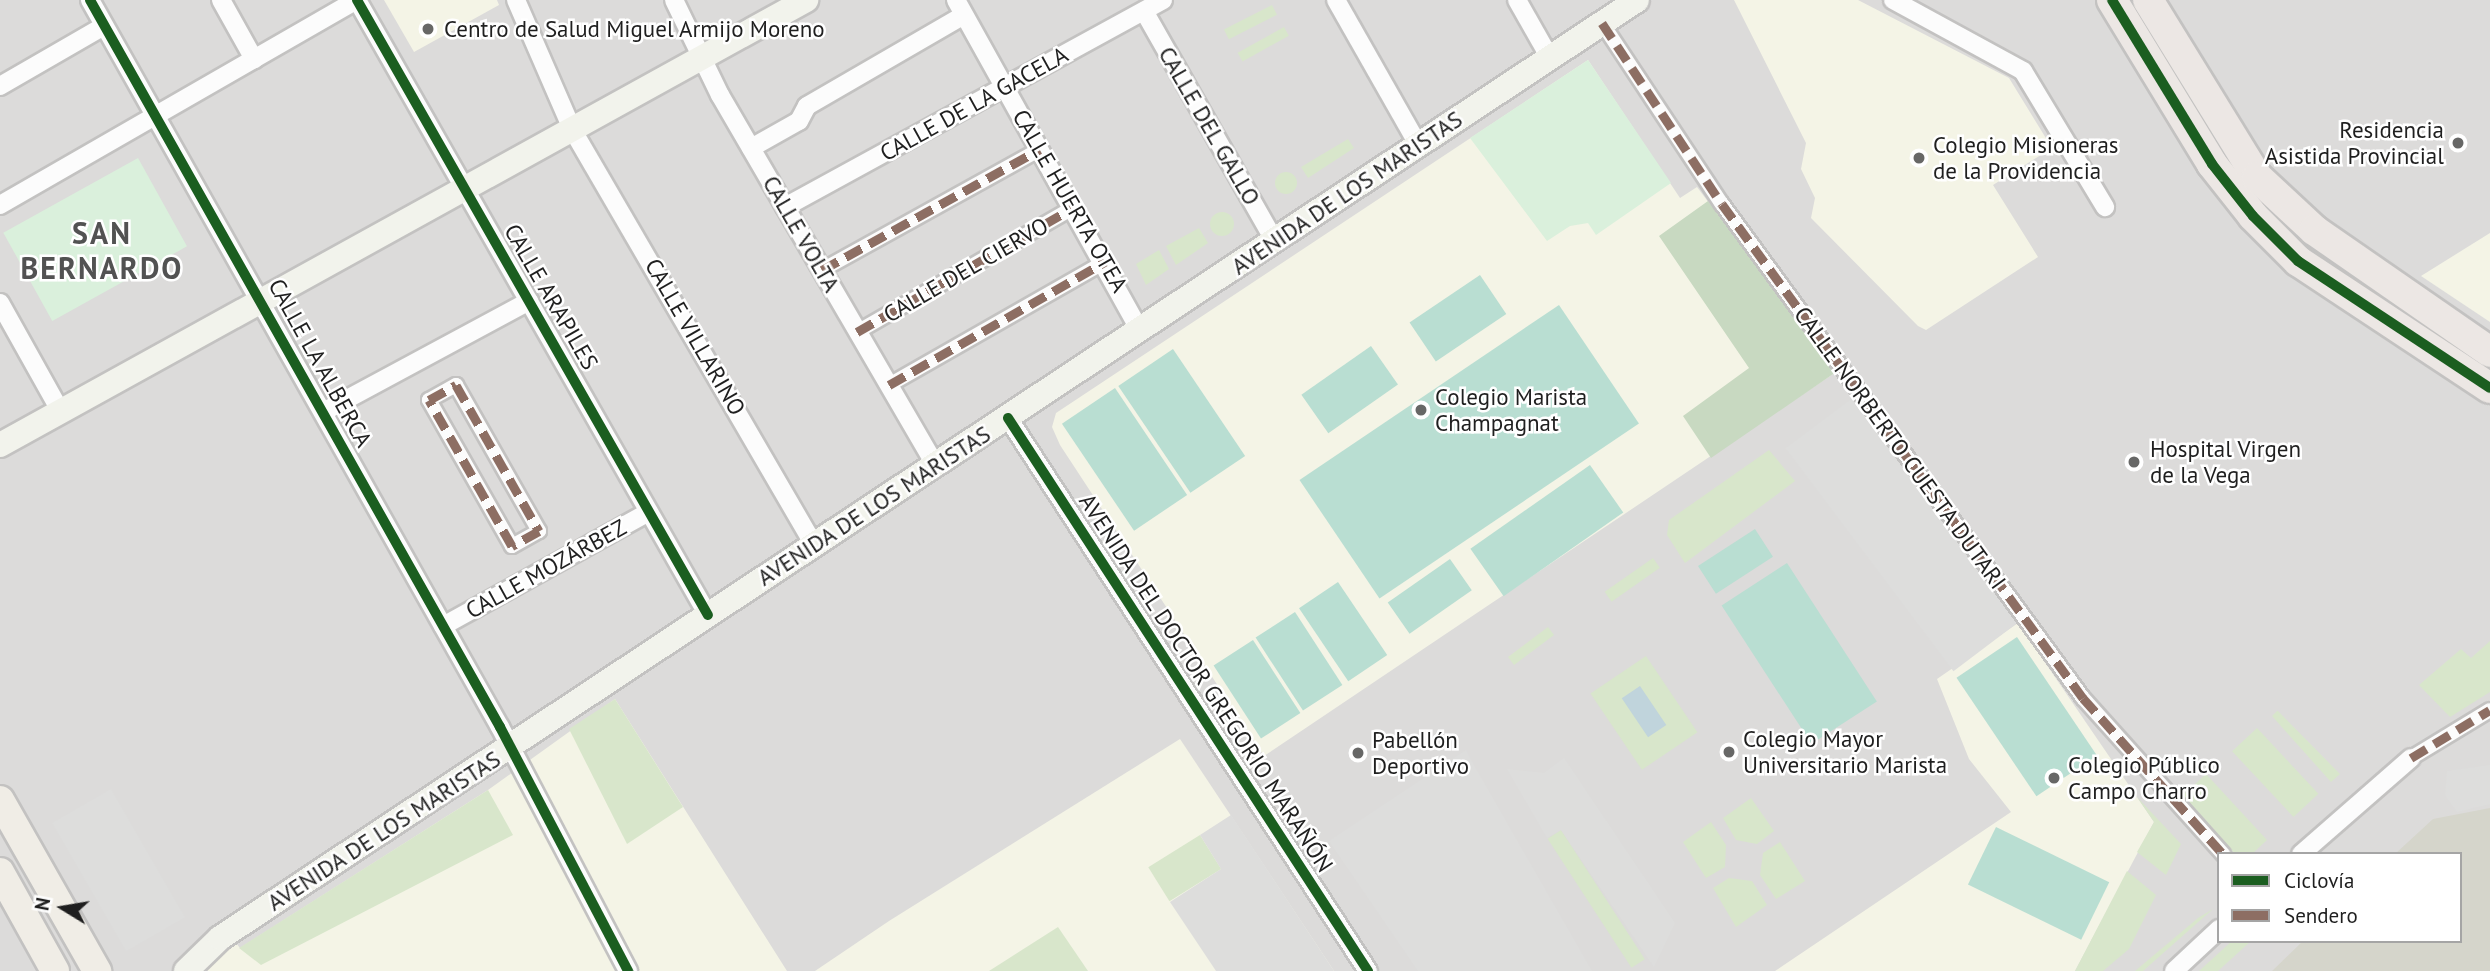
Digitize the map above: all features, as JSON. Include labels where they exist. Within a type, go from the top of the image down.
[{"type":"highway","points":[[2112,0],[2212,164],[2253,216],[2298,261],[2490,388]]},
{"type":"highway","points":[[2148,0],[2257,177],[2314,230],[2490,352]]},
{"type":"main road","points":[[0,445],[806,0]]},
{"type":"main road","name":"AVENIDA DE LOS MARISTAS","points":[[186,971],[220,938],[1637,0]]},
{"type":"main road","points":[[0,800],[97,971]]},
{"type":"main road","points":[[0,872],[55,971]]},
{"type":"street","name":"CALLE LA ALBERCA","points":[[90,0],[443,626],[628,971]]},
{"type":"street","points":[[221,0],[254,59]]},
{"type":"street","points":[[0,205],[356,0]]},
{"type":"street","name":"CALLE ARAPILES","points":[[356,0],[708,615]]},
{"type":"street","name":"CALLE VILLARINO","points":[[516,0],[572,129],[815,546]]},
{"type":"street","name":"CALLE VOLTA","points":[[674,0],[701,58],[751,148],[935,464]]},
{"type":"street","name":"CALLE DE LA GACELA","points":[[785,207],[1163,0]]},
{"type":"street","points":[[1336,0],[1419,146]]},
{"type":"street","points":[[1517,0],[1550,58]]},
{"type":"street","points":[[1893,0],[2023,71],[2105,207]]},
{"type":"street","points":[[751,148],[799,121],[807,106],[960,7]]},
{"type":"street","name":"CALLE HUERTA OTEA","points":[[960,7],[1105,262],[1140,330]]},
{"type":"street","name":"CALLE DEL GALLO","points":[[1143,10],[1275,242]]},
{"type":"street","name":"CALLE NORBERTO CUESTA DUTARI","points":[[1602,23],[1722,204],[2083,698],[2221,852]]},
{"type":"street","points":[[0,86],[104,26]]},
{"type":"street","points":[[821,270],[1040,149]]},
{"type":"street","name":"CALLE DEL CIERVO","points":[[857,332],[1074,208]]},
{"type":"street","points":[[889,385],[1105,262]]},
{"type":"street","points":[[323,412],[529,301]]},
{"type":"street","points":[[0,303],[61,412]]},
{"type":"street","points":[[456,385],[538,531],[512,546],[429,400],[443,392],[456,385]]},
{"type":"street","name":"AVENIDA DEL DOCTOR GREGORIO MARAÑÓN","points":[[1009,418],[1368,971]]},
{"type":"street","name":"CALLE MOZÁRBEZ","points":[[443,626],[649,512]]},
{"type":"street","points":[[2303,852],[2411,758],[2490,709]]},
{"type":"street","points":[[2174,971],[2217,931]]},
{"type":"shaded area","points":[[0,0],[2490,0],[2490,971],[0,971]]},
{"type":"shaded area","name":"Centro de Salud Miguel Armijo Moreno","points":[[384,0],[497,0],[499,5],[414,52]]},
{"type":"shaded area","name":"Colegio Misioneras de la Providencia","points":[[1734,0],[1858,0],[2009,78],[2052,148],[1993,185],[2038,257],[1926,330],[1918,326],[1811,218],[1815,198],[1801,169],[1806,143]]},
{"type":"shaded area","name":"Colegio Marista Champagnat","points":[[1588,60],[1680,198],[1697,187],[1836,372],[1264,756],[1060,445],[1052,427],[1056,413]]},
{"type":"shaded area","points":[[2490,233],[2490,322],[2421,276]]},
{"type":"shaded area","points":[[1851,399],[2019,622],[1953,671],[1786,448]]},
{"type":"shaded area","name":"Colegio Público Campo Charro","points":[[2018,623],[2154,822],[2075,971],[1775,971],[2011,812],[1969,759],[1937,679]]},
{"type":"shaded area","points":[[615,699],[787,971],[201,971],[236,943],[240,948],[488,790]]},
{"type":"shaded area","points":[[1180,739],[1334,971],[815,971],[889,921]]},
{"type":"shaded area","points":[[1466,750],[1592,971],[1418,971],[1329,841]]},
{"type":"shaded area","points":[[1564,758],[1675,923],[1654,967],[1561,830],[1547,838],[1507,769],[1544,773]]},
{"type":"shaded area","points":[[2490,765],[2490,804],[2457,812],[2445,795],[2447,771]]},
{"type":"shaded area","points":[[111,789],[185,917],[126,951],[52,823]]},
{"type":"shaded area","points":[[2490,808],[2490,971],[2272,971],[2301,943],[2462,943],[2462,852],[2397,852],[2433,819]]},
{"type":"shaded area","points":[[1231,815],[1334,971],[1216,971],[1170,902],[1221,869],[1200,835]]},
{"type":"green space","points":[[1272,5],[1277,15],[1229,39],[1224,30]]},
{"type":"green space","points":[[1284,27],[1289,36],[1242,61],[1238,53]]},
{"type":"green space","points":[[1588,60],[1671,183],[1596,235],[1588,223],[1570,226],[1547,241],[1470,138]]},
{"type":"green space","points":[[1348,139],[1354,148],[1308,178],[1301,167]]},
{"type":"green space","points":[[138,158],[187,246],[52,321],[3,233]]},
{"type":"green space","points":[[1286,172],[1294,175],[1297,183],[1294,191],[1286,194],[1278,191],[1275,183],[1278,175]]},
{"type":"green space","points":[[1708,201],[1836,372],[1711,458],[1683,416],[1749,368],[1659,236]]},
{"type":"green space","points":[[1222,212],[1231,215],[1234,224],[1231,233],[1222,236],[1213,233],[1210,224],[1213,215]]},
{"type":"green space","points":[[1199,228],[1208,243],[1176,265],[1166,246]]},
{"type":"green space","points":[[1159,250],[1169,269],[1146,285],[1136,264]]},
{"type":"green space","points":[[1480,275],[1506,314],[1436,361],[1410,323]]},
{"type":"green space","points":[[1559,305],[1639,424],[1379,599],[1300,480]]},
{"type":"green space","points":[[1371,346],[1398,385],[1328,433],[1301,395]]},
{"type":"green space","points":[[1173,349],[1245,456],[1190,493],[1118,386]]},
{"type":"green space","points":[[1115,388],[1187,495],[1134,531],[1062,424]]},
{"type":"green space","points":[[1769,450],[1795,481],[1685,563],[1667,535],[1669,520]]},
{"type":"green space","points":[[1590,465],[1623,513],[1504,596],[1470,549]]},
{"type":"green space","points":[[1755,529],[1773,557],[1716,594],[1698,566]]},
{"type":"green space","points":[[1653,558],[1660,568],[1612,602],[1605,592]]},
{"type":"green space","points":[[1450,559],[1472,590],[1410,634],[1388,603]]},
{"type":"green space","points":[[1787,563],[1877,701],[1811,744],[1722,605]]},
{"type":"green space","points":[[1338,582],[1387,655],[1348,681],[1299,608]]},
{"type":"green space","points":[[1295,612],[1342,685],[1303,711],[1256,638]]},
{"type":"green space","points":[[1548,627],[1554,635],[1514,665],[1508,657]]},
{"type":"green space","points":[[2017,637],[2097,756],[2036,796],[1956,678]]},
{"type":"green space","points":[[1253,640],[1300,713],[1261,739],[1214,666]]},
{"type":"green space","points":[[2490,641],[2490,692],[2450,717],[2419,685],[2461,649],[2471,658]]},
{"type":"green space","points":[[1646,656],[1697,732],[1642,770],[1590,693]]},
{"type":"green space","points":[[615,699],[683,807],[627,844],[569,729]]},
{"type":"green space","points":[[2277,711],[2340,774],[2331,782],[2272,716]]},
{"type":"green space","points":[[2257,728],[2318,794],[2294,817],[2232,751]]},
{"type":"green space","points":[[2206,774],[2267,840],[2254,852],[2233,852],[2182,796]]},
{"type":"green space","points":[[488,790],[513,835],[261,965],[239,948]]},
{"type":"green space","points":[[2137,797],[2181,844],[2166,875],[2137,852],[2154,822]]},
{"type":"green space","points":[[1751,798],[1774,831],[1757,844],[1736,840],[1723,818]]},
{"type":"green space","points":[[1711,822],[1726,845],[1725,867],[1706,878],[1683,842]]},
{"type":"green space","points":[[1996,827],[2109,882],[2081,940],[1968,885]]},
{"type":"green space","points":[[1561,830],[1645,959],[1631,968],[1548,839]]},
{"type":"green space","points":[[1200,835],[1221,869],[1169,901],[1148,867]]},
{"type":"green space","points":[[1780,842],[1805,881],[1776,899],[1760,875],[1763,853]]},
{"type":"green space","points":[[2127,871],[2156,895],[2129,949],[2103,971],[2075,971]]},
{"type":"green space","points":[[1729,878],[1752,881],[1767,905],[1736,927],[1713,888]]},
{"type":"green space","points":[[2213,909],[2143,971],[2135,971],[2198,918]]},
{"type":"green space","points":[[1058,927],[1088,971],[989,971]]},
{"type":"green space","points":[[2230,943],[2249,943],[2218,971],[2199,971]]},
{"type":"water","points":[[1640,686],[1666,725],[1648,737],[1622,698]]},
{"type":"marked path","points":[[1602,23],[1722,204],[2083,698],[2221,852]]},
{"type":"marked path","points":[[822,270],[1040,149]]},
{"type":"marked path","points":[[857,332],[1074,207]]},
{"type":"marked path","points":[[889,385],[1105,262]]},
{"type":"marked path","points":[[456,385],[539,531],[512,546],[429,400],[456,385]]},
{"type":"marked path","points":[[2411,758],[2490,710]]},
{"type":"cycle path","points":[[90,0],[500,727],[628,971]]},
{"type":"cycle path","points":[[357,0],[708,615]]},
{"type":"cycle path","points":[[2112,0],[2212,164],[2253,216],[2298,261],[2490,388]]},
{"type":"cycle path","points":[[1008,418],[1368,971]]},
{"type":"place","name":"Centro de Salud Miguel Armijo Moreno","points":[[428,29]]},
{"type":"place","name":"Residencia Asistida Provincial","points":[[2458,143]]},
{"type":"place","name":"Colegio Misioneras de la Providencia","points":[[1919,158]]},
{"type":"place","name":"Colegio Marista Champagnat","points":[[1421,410]]},
{"type":"place","name":"Hospital Virgen de la Vega","points":[[2134,462]]},
{"type":"place","name":"Colegio Mayor Universitario Marista","points":[[1729,752]]},
{"type":"place","name":"Pabellón Deportivo","points":[[1358,753]]},
{"type":"place","name":"Colegio Público Campo Charro","points":[[2054,778]]},
{"type":"district","name":"SAN BERNARDO","points":[[102,250]]}]
